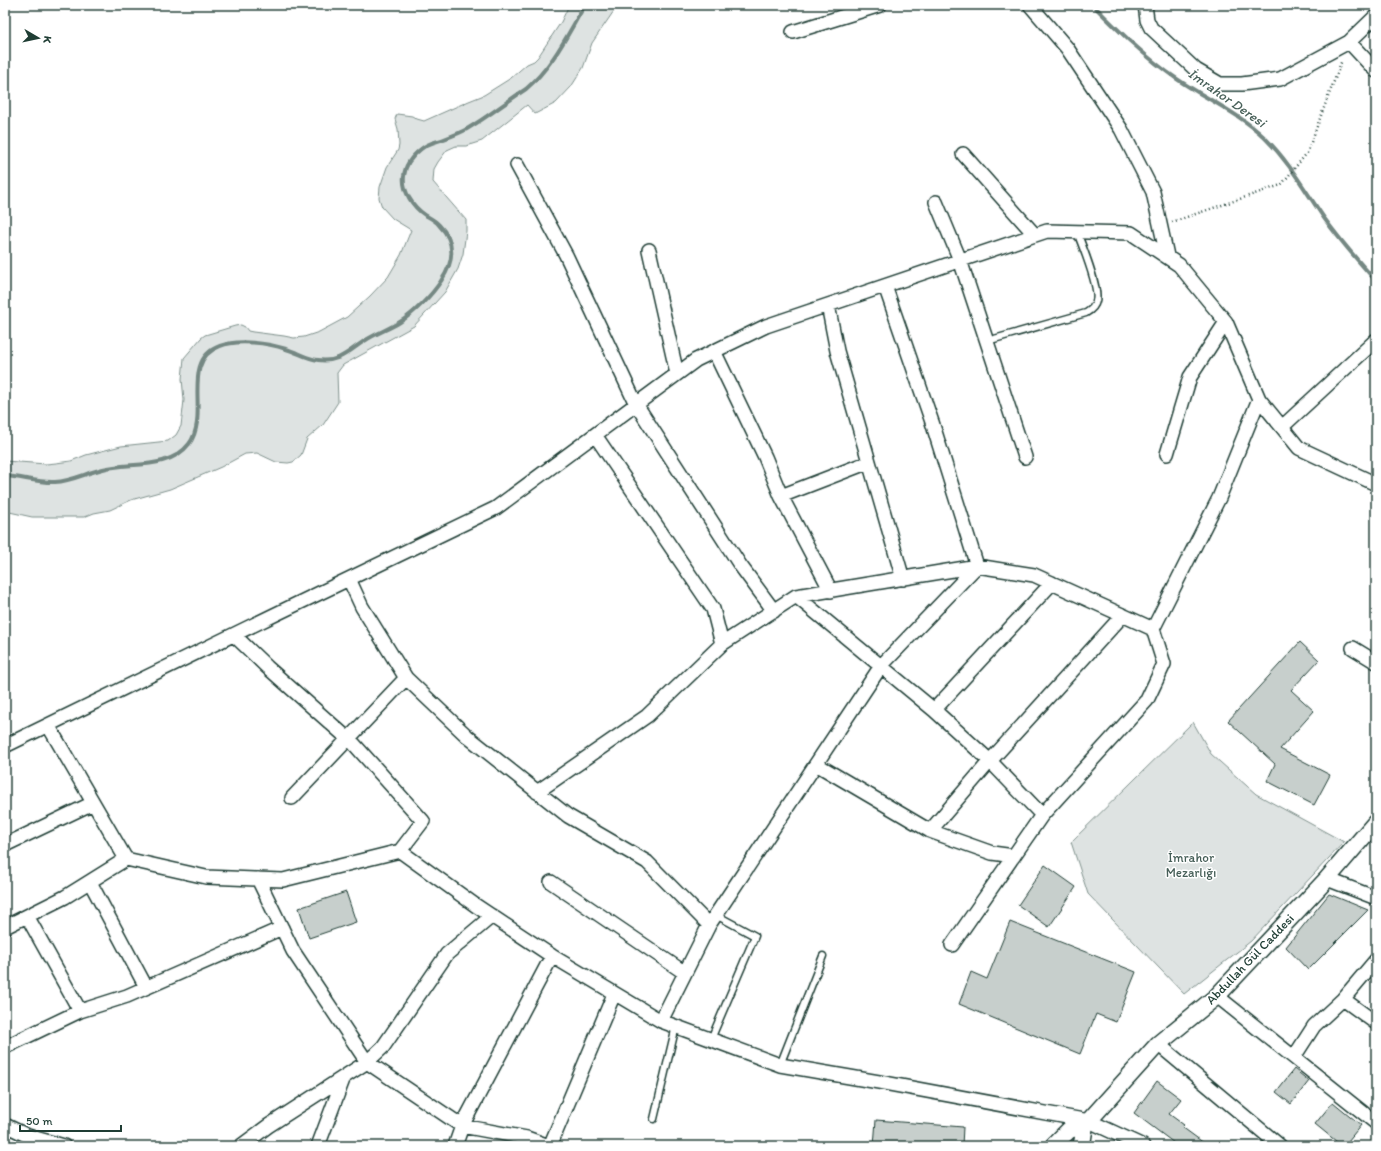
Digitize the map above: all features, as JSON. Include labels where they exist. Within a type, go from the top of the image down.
[{"type":"street","points":[[793,32],[880,5]]},
{"type":"street","points":[[1030,5],[1067,48],[1120,129],[1153,192],[1167,256]]},
{"type":"street","points":[[1145,5],[1147,20],[1151,28],[1196,70],[1220,84],[1242,84],[1280,79],[1348,42],[1376,16]]},
{"type":"street","points":[[1348,42],[1376,71]]},
{"type":"street","points":[[963,154],[1035,235]]},
{"type":"street","points":[[518,166],[566,256],[636,404],[740,565],[774,610]]},
{"type":"street","points":[[936,202],[960,260],[1026,457]]},
{"type":"street","points":[[5,746],[496,508],[696,360],[714,351],[766,326],[1047,231],[1131,233],[1179,265],[1226,322],[1259,399],[1299,448],[1376,484]]},
{"type":"street","points":[[649,250],[677,374]]},
{"type":"street","points":[[885,286],[932,422],[977,566]]},
{"type":"street","points":[[828,305],[836,350],[903,578]]},
{"type":"street","points":[[1167,454],[1190,377],[1226,322]]},
{"type":"street","points":[[1282,426],[1376,340]]},
{"type":"street","points":[[714,351],[765,457],[781,496],[831,590]]},
{"type":"street","points":[[952,945],[1042,814],[1146,700],[1164,664],[1153,629],[1219,498],[1259,399]]},
{"type":"street","points":[[595,435],[713,609],[722,644]]},
{"type":"street","points":[[781,496],[869,462]]},
{"type":"street","points":[[661,1021],[713,920],[881,666],[977,566]]},
{"type":"street","points":[[537,792],[647,716],[722,644],[796,596],[977,566],[1034,575],[1153,629]]},
{"type":"street","points":[[349,579],[362,607],[406,678],[467,736],[568,816],[647,862],[713,920]]},
{"type":"street","points":[[934,710],[1052,583]]},
{"type":"street","points":[[796,596],[934,710],[990,761],[1042,814]]},
{"type":"street","points":[[930,831],[990,761],[1123,615]]},
{"type":"street","points":[[5,927],[65,897],[126,859],[206,877],[283,880],[400,851],[423,821],[348,738],[267,667],[234,635]]},
{"type":"street","points":[[1354,648],[1376,662]]},
{"type":"street","points":[[292,798],[406,678]]},
{"type":"street","points":[[48,725],[126,859]]},
{"type":"street","points":[[816,764],[930,831],[992,853],[1014,856]]},
{"type":"street","points":[[5,845],[93,803]]},
{"type":"street","name":"Abdullah Gül Caddesi","points":[[1053,1146],[1069,1130],[1087,1123],[1158,1044],[1217,996],[1327,879],[1376,822]]},
{"type":"street","points":[[400,851],[552,956],[661,1021],[780,1065],[879,1082],[1087,1123],[1143,1146]]},
{"type":"street","points":[[258,879],[293,951],[367,1062],[462,1126],[528,1138],[550,1146],[614,994]]},
{"type":"street","points":[[1327,879],[1376,898]]},
{"type":"street","points":[[90,882],[146,987]]},
{"type":"street","points":[[551,882],[685,973]]},
{"type":"street","points":[[27,916],[80,1011]]},
{"type":"street","points":[[241,1146],[268,1126],[367,1062],[383,1047],[447,954],[492,916]]},
{"type":"street","points":[[5,1047],[80,1011],[127,996],[282,928]]},
{"type":"street","points":[[455,1146],[462,1126],[552,956]]},
{"type":"street","points":[[1294,1057],[1314,1026],[1343,999],[1376,960]]},
{"type":"street","points":[[1217,996],[1376,1123]]},
{"type":"street","points":[[1343,999],[1376,1023]]},
{"type":"street","points":[[1158,1044],[1280,1146]]},
{"type":"street","points":[[318,1146],[344,1077]]},
{"type":"street","points":[[1080,1146],[1082,1144],[1087,1123]]},
{"type":"street","points":[[5,1125],[26,1141],[64,1146]]},
{"type":"lane","points":[[987,341],[1086,313],[1094,307],[1097,290],[1077,232]]},
{"type":"lane","points":[[711,1039],[755,936],[713,920]]},
{"type":"lane","points":[[780,1065],[823,956]]},
{"type":"lane","points":[[654,1119],[676,1026]]},
{"type":"path","points":[[1160,226],[1281,184],[1307,153],[1348,42]]},
{"type":"green space","points":[[569,5],[618,5],[592,43],[583,68],[571,87],[556,103],[535,114],[527,105],[482,141],[466,146],[456,146],[447,150],[438,162],[434,169],[433,182],[466,220],[463,254],[458,269],[445,292],[414,326],[343,365],[337,373],[338,402],[323,425],[307,439],[301,455],[293,462],[288,463],[276,462],[257,453],[245,454],[221,467],[170,489],[131,500],[110,510],[94,513],[84,517],[32,517],[5,511],[5,461],[46,464],[71,461],[86,455],[121,446],[168,441],[176,435],[181,426],[184,400],[182,379],[184,358],[205,335],[241,325],[248,331],[253,332],[294,338],[304,337],[319,332],[347,317],[388,277],[401,255],[411,230],[393,219],[382,207],[379,198],[380,187],[387,167],[398,150],[398,129],[395,119],[397,114],[412,116],[424,121],[484,95],[511,78],[527,64],[534,61],[538,57],[561,22]]},
{"type":"green space","name":"İmrahor Mezarlığı","points":[[1193,722],[1211,754],[1256,794],[1344,842],[1251,941],[1184,994],[1088,894],[1071,842]]},
{"type":"building","points":[[1300,642],[1319,660],[1291,690],[1314,711],[1280,749],[1330,775],[1314,805],[1267,781],[1275,764],[1228,721]]},
{"type":"building","points":[[1045,865],[1076,887],[1049,927],[1018,905]]},
{"type":"building","points":[[346,892],[356,922],[309,938],[299,908]]},
{"type":"building","points":[[1329,894],[1368,910],[1308,970],[1286,947]]},
{"type":"building","points":[[1010,922],[1136,972],[1116,1022],[1096,1014],[1080,1054],[959,1004],[971,972],[987,979]]},
{"type":"building","points":[[1294,1069],[1309,1081],[1291,1104],[1276,1092]]},
{"type":"building","points":[[1157,1081],[1181,1099],[1169,1114],[1184,1125],[1182,1127],[1208,1146],[1178,1146],[1134,1113]]},
{"type":"building","points":[[1333,1102],[1361,1125],[1344,1146],[1342,1146],[1315,1124]]},
{"type":"building","points":[[876,1120],[963,1127],[962,1146],[874,1146]]},
{"type":"waterway","points":[[5,476],[42,482],[55,482],[67,480],[103,469],[149,464],[171,458],[181,452],[189,444],[195,432],[197,419],[198,376],[201,364],[208,353],[220,346],[244,342],[271,345],[314,359],[333,360],[339,358],[374,335],[396,324],[411,314],[428,298],[441,281],[449,267],[451,259],[451,245],[448,238],[436,222],[416,208],[409,198],[404,182],[407,164],[424,147],[467,129],[526,89],[536,80],[552,60],[566,39],[585,5]]},
{"type":"waterway","name":"İmrahor Deresi","points":[[1093,5],[1154,62],[1188,86],[1244,121],[1265,138],[1289,167],[1336,234],[1376,281]]}]
